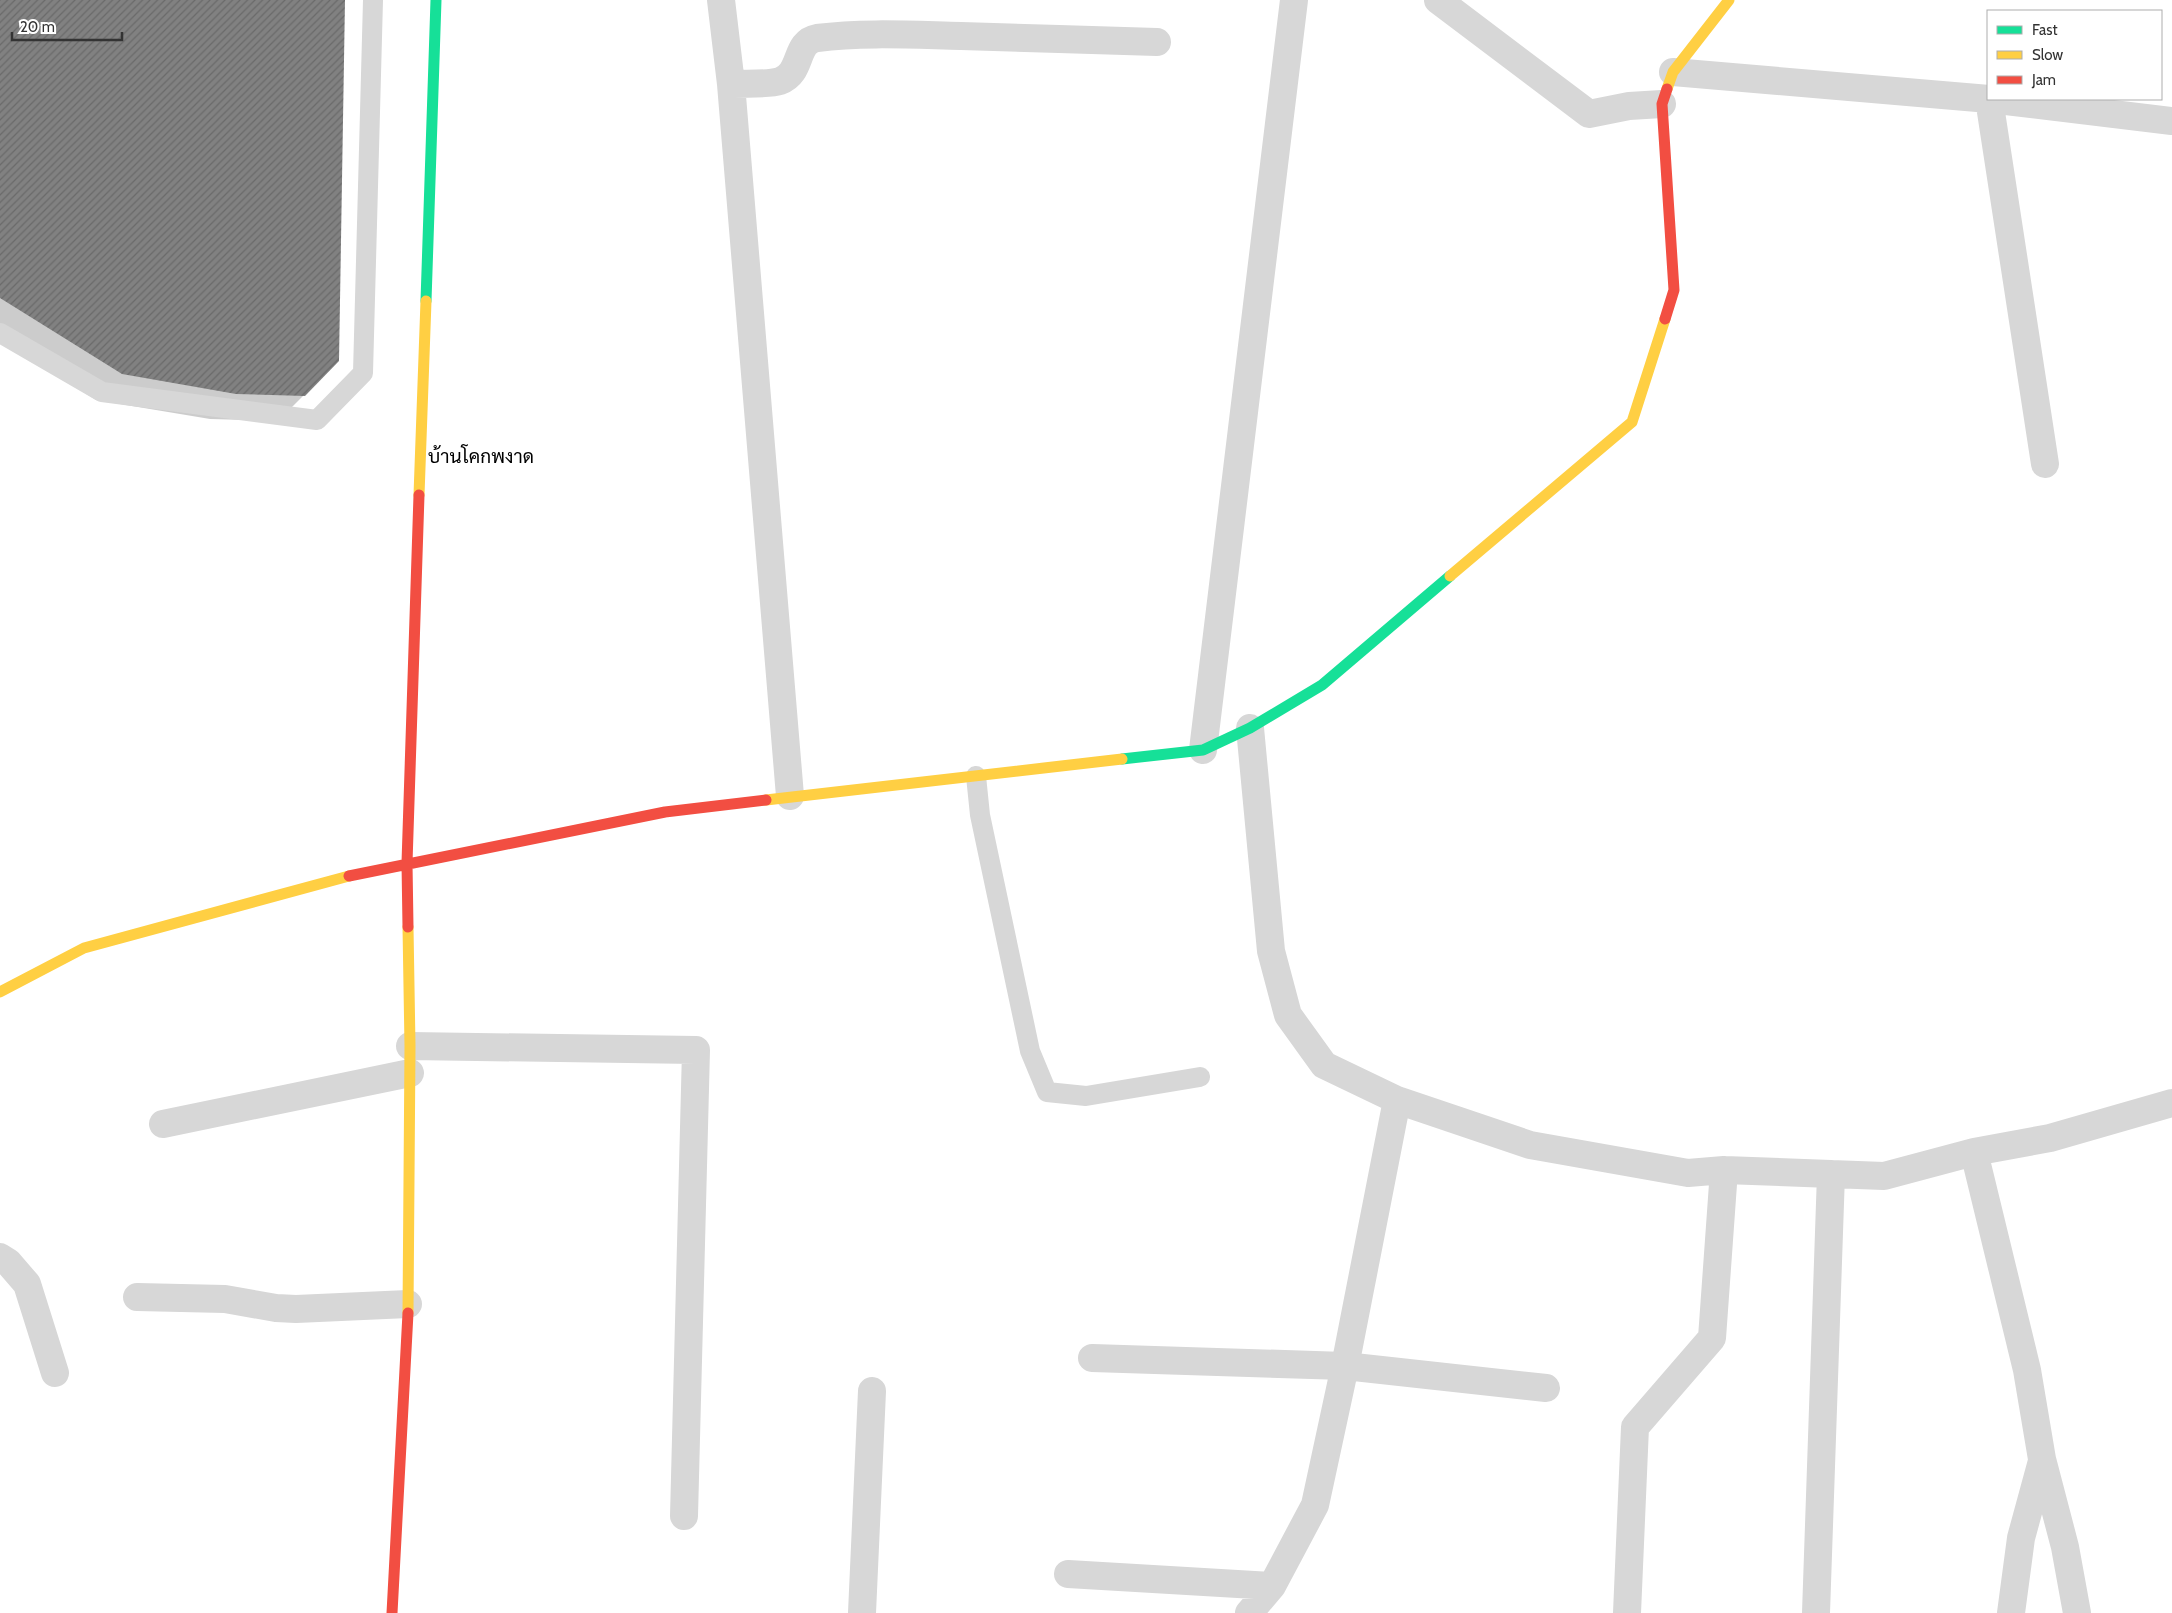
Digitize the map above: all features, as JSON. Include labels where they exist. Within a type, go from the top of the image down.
[{"type":"street","points":[[392,1613],[408,1304],[410,1046],[407,863],[436,0]]},
{"type":"street","points":[[722,0],[731,84],[790,796]]},
{"type":"street","points":[[1203,750],[1294,0]]},
{"type":"street","points":[[1438,0],[1589,114],[1629,106],[1662,104]]},
{"type":"street","points":[[0,992],[84,948],[365,872],[407,863],[665,812],[790,796],[1203,750],[1250,728],[1322,686],[1632,422],[1674,290],[1662,104],[1673,72],[1729,0]]},
{"type":"street","points":[[731,84],[780,81],[793,73],[798,64],[802,48],[807,41],[815,38],[917,35],[1157,42]]},
{"type":"street","points":[[1673,72],[1987,99]]},
{"type":"street","points":[[1989,100],[2045,464]]},
{"type":"street","points":[[1997,100],[2172,121]]},
{"type":"street","points":[[1250,728],[1271,951],[1288,1015],[1324,1065],[1397,1100],[1530,1145],[1688,1173],[1724,1170],[1884,1176],[1974,1152],[2050,1138],[2172,1103]]},
{"type":"street","points":[[410,1046],[696,1050],[684,1516]]},
{"type":"street","points":[[163,1124],[410,1073]]},
{"type":"street","points":[[1249,1613],[1272,1586],[1315,1505],[1345,1366],[1397,1100]]},
{"type":"street","points":[[1974,1152],[2027,1370],[2042,1459],[2065,1547],[2077,1613]]},
{"type":"street","points":[[1627,1613],[1635,1427],[1712,1338],[1724,1170]]},
{"type":"street","points":[[1816,1613],[1831,1174]]},
{"type":"street","points":[[0,1258],[8,1262],[26,1284],[55,1373]]},
{"type":"street","points":[[137,1297],[225,1299],[276,1308],[296,1309],[408,1304]]},
{"type":"street","points":[[1092,1358],[1345,1366],[1546,1388]]},
{"type":"street","points":[[862,1613],[872,1391]]},
{"type":"street","points":[[2011,1613],[2021,1538],[2042,1459]]},
{"type":"street","points":[[1068,1574],[1272,1586]]},
{"type":"lane","points":[[0,333],[102,392],[316,420],[363,373],[373,0]]},
{"type":"lane","points":[[976,776],[980,815],[1030,1051],[1047,1092],[1086,1096],[1200,1077]]},
{"type":"building","points":[[0,0],[345,0],[339,361],[305,396],[236,394],[122,374],[0,298]]},
{"type":"traffic: fast","points":[[426,301],[436,0]]},
{"type":"traffic: fast","points":[[1122,759],[1203,750],[1250,728],[1322,685],[1450,576]]},
{"type":"traffic: slow","points":[[1667,89],[1673,72],[1729,0]]},
{"type":"traffic: slow","points":[[419,495],[426,301]]},
{"type":"traffic: slow","points":[[1450,576],[1632,422],[1665,319]]},
{"type":"traffic: slow","points":[[766,800],[1122,759]]},
{"type":"traffic: slow","points":[[0,992],[84,948],[349,876]]},
{"type":"traffic: slow","points":[[408,927],[410,1046],[408,1313]]},
{"type":"traffic: jam","points":[[1665,319],[1674,290],[1662,104],[1667,89]]},
{"type":"traffic: jam","points":[[408,927],[407,863],[419,495]]},
{"type":"traffic: jam","points":[[349,876],[665,812],[766,800]]},
{"type":"traffic: jam","points":[[392,1613],[408,1313]]},
{"type":"district","name":"บ้านโคกพงาด","points":[[481,456]]}]
